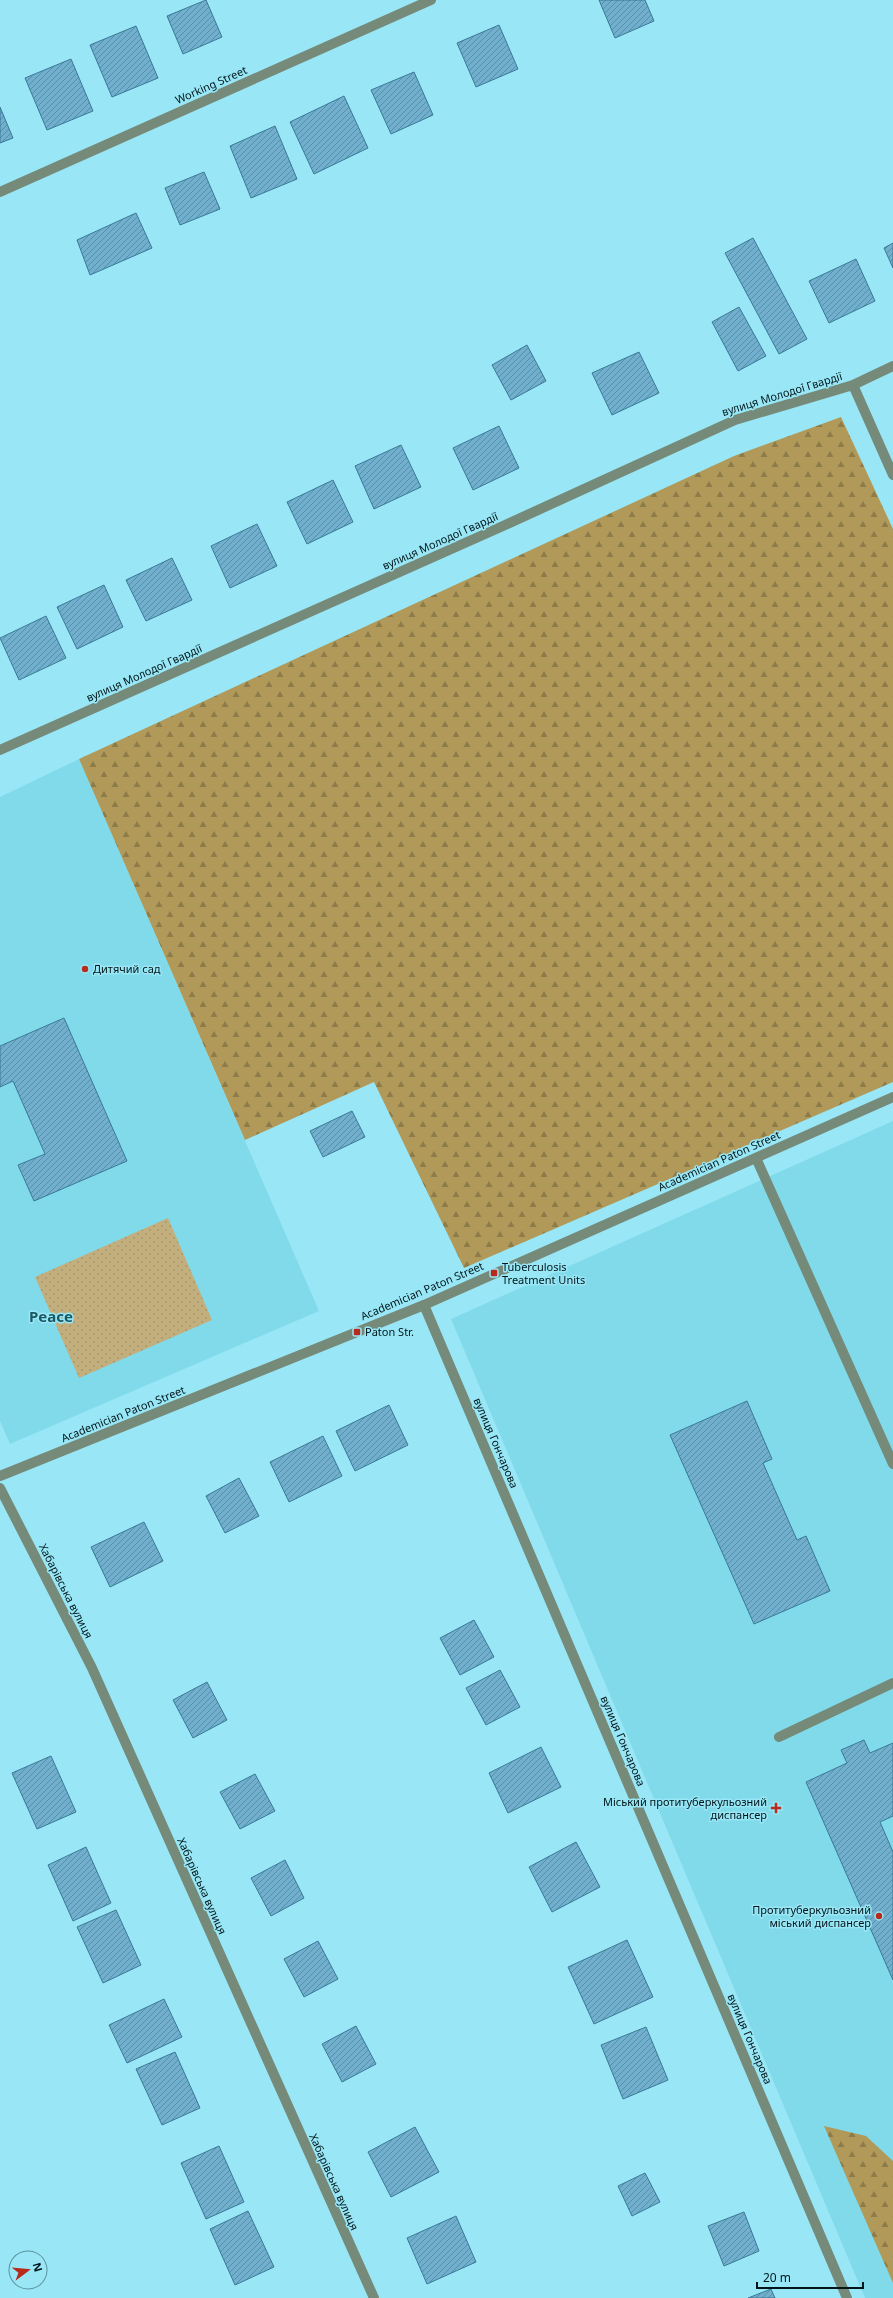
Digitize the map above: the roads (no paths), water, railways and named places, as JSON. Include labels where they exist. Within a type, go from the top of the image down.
[{"type":"street","name":"Working Street","points":[[0,192],[431,0]]},
{"type":"street","name":"вулиця Молодої Гвардії","points":[[0,750],[496,529],[735,420],[853,385],[893,366]]},
{"type":"street","points":[[853,385],[893,475]]},
{"type":"street","name":"Academician Paton Street","points":[[0,1476],[424,1304],[893,1097]]},
{"type":"street","points":[[756,1158],[893,1464]]},
{"type":"street","name":"вулиця Гончарова","points":[[424,1304],[848,2298]]},
{"type":"street","name":"Хабарівська вулиця","points":[[0,1488],[92,1668],[374,2298]]},
{"type":"street","points":[[779,1737],[893,1683]]},
{"type":"place","name":"Дитячий сад","points":[[85,969]]},
{"type":"place","name":"Tuberculosis Treatment Units","points":[[494,1273]]},
{"type":"place","name":"Paton Str.","points":[[357,1332]]},
{"type":"place","name":"Міський протитуберкульозний диспансер","points":[[776,1808]]},
{"type":"place","name":"Протитуберкульозний міський диспансер","points":[[879,1916]]},
{"type":"district","name":"Peace","points":[[51,1317]]}]
